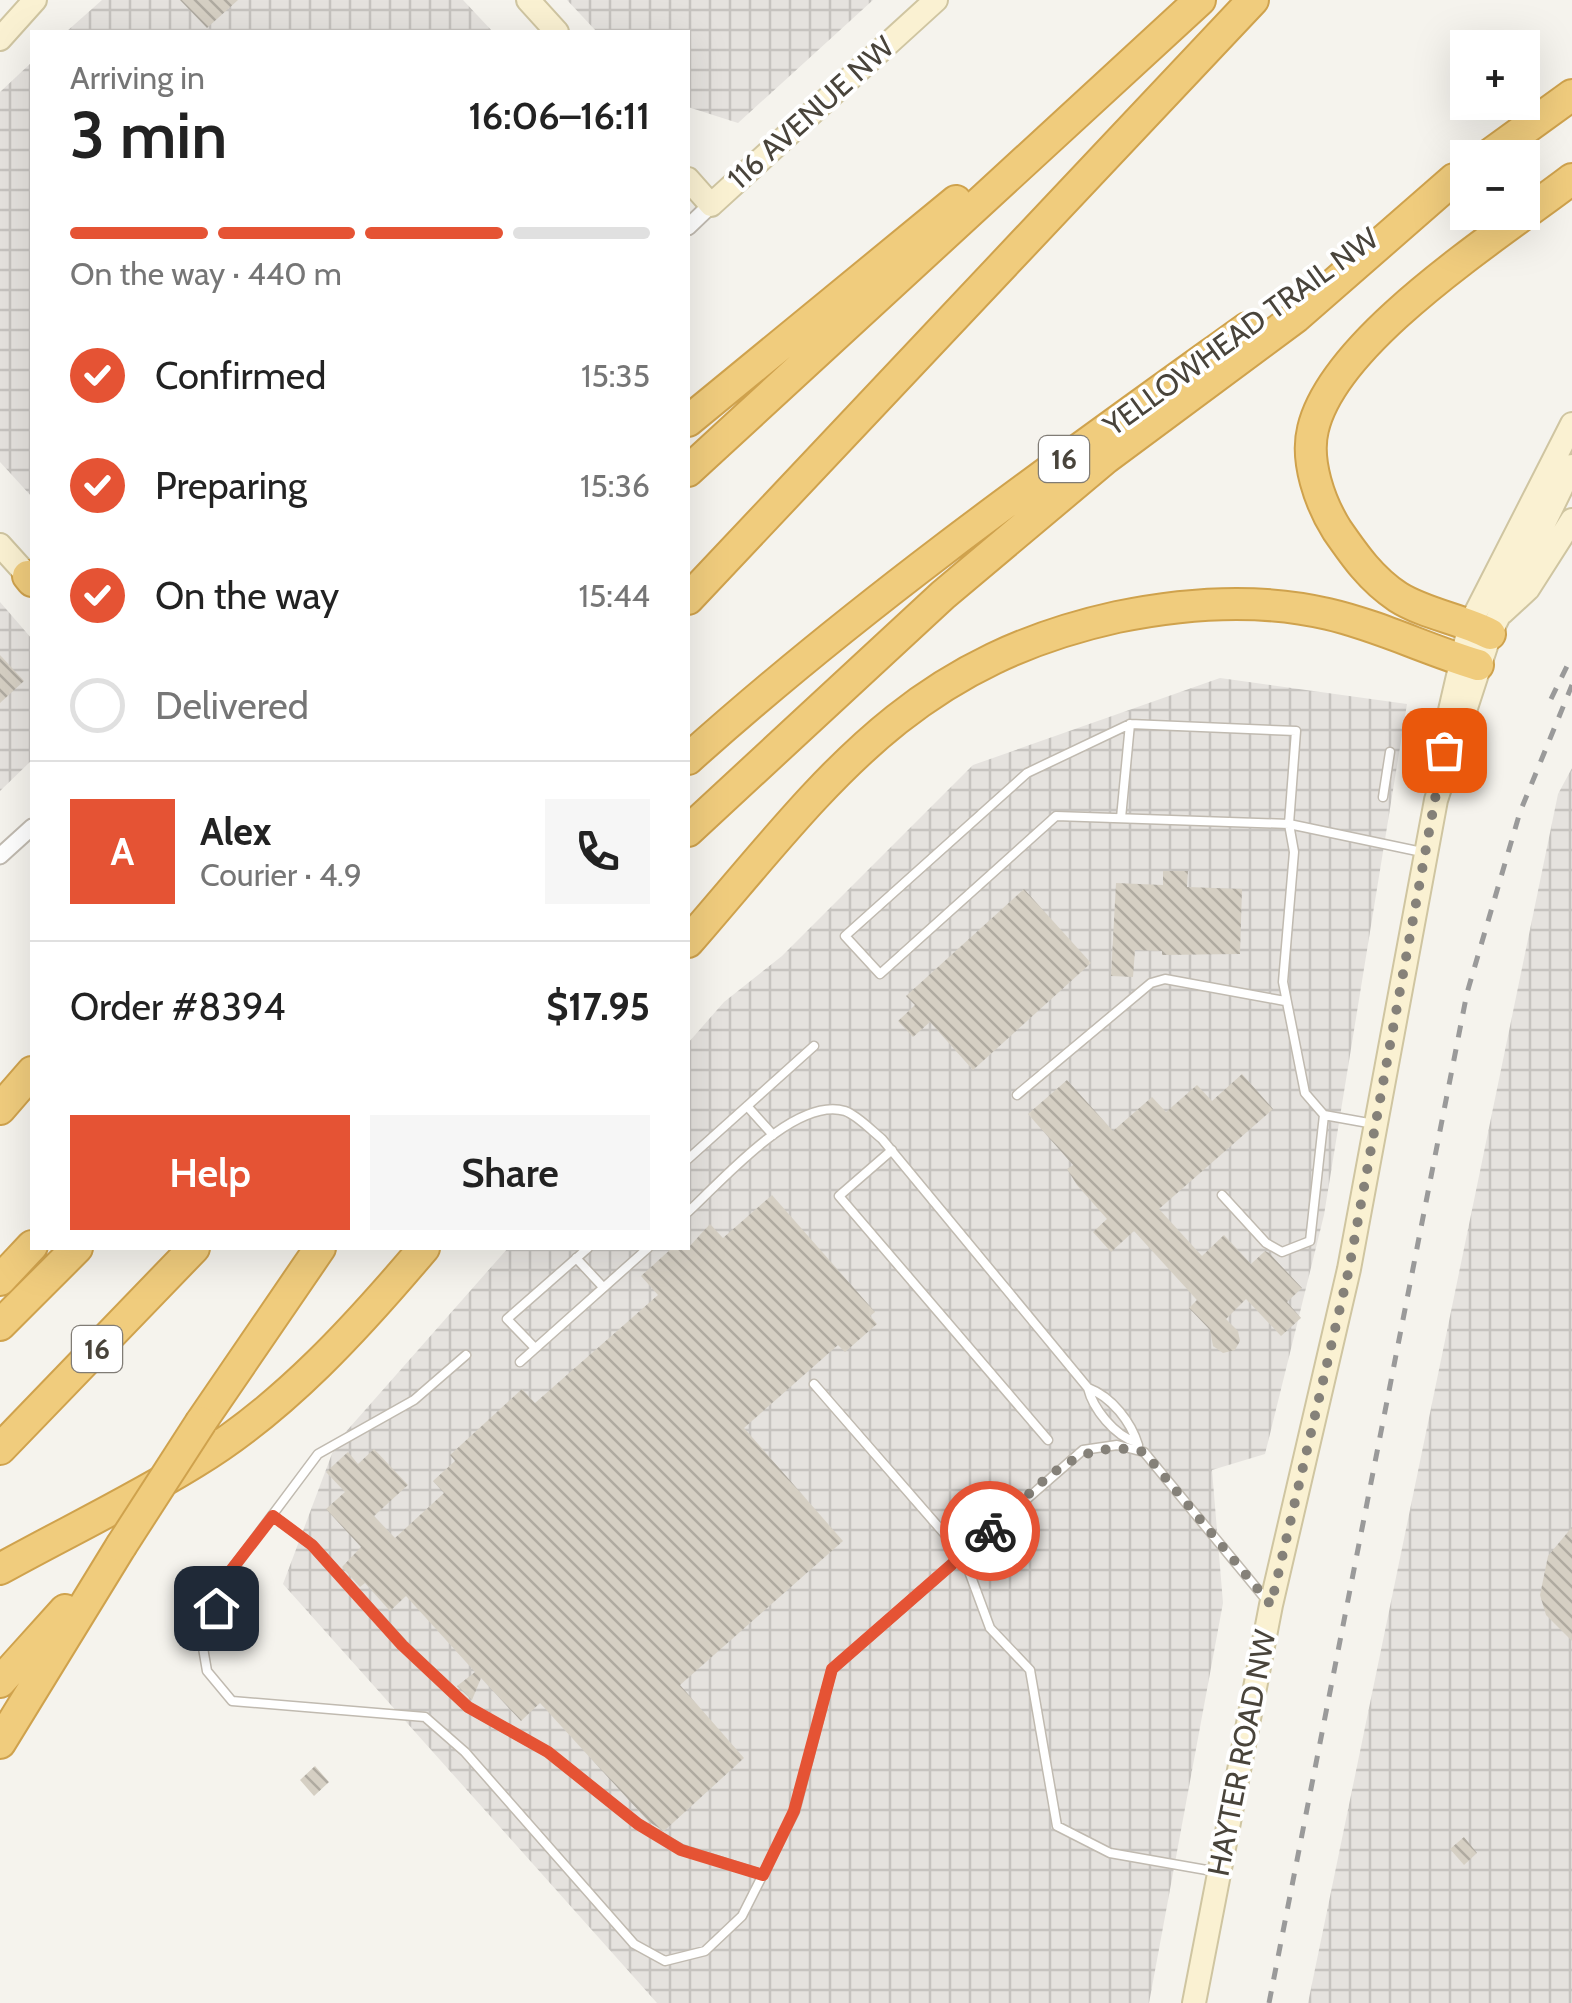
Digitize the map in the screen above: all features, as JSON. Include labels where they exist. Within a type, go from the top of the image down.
[{"type":"highway","points":[[690,469],[1200,0]]},
{"type":"highway","points":[[690,597],[1253,0]]},
{"type":"highway","points":[[1509,140],[1572,95]]},
{"type":"highway","points":[[690,419],[980,180],[1077,116]]},
{"type":"highway","points":[[1485,626],[1400,598],[1369,575],[1327,514],[1311,452],[1312,430],[1340,370],[1427,291],[1572,179]]},
{"type":"highway","name":"YELLOWHEAD TRAIL NW","points":[[690,757],[773,682],[932,555],[1450,182]]},
{"type":"highway","points":[[690,829],[943,594],[1106,458],[1296,317],[1450,184]]},
{"type":"highway","points":[[690,940],[826,784],[876,735],[926,694],[990,657],[1043,635],[1146,611],[1230,603],[1273,605],[1326,613],[1468,662]]},
{"type":"highway","points":[[0,1086],[30,1060]]},
{"type":"highway","points":[[0,1109],[30,1074]]},
{"type":"highway","points":[[0,1280],[30,1248]]},
{"type":"highway","points":[[0,1325],[74,1250]]},
{"type":"highway","name":"16","points":[[0,1450],[192,1250]]},
{"type":"highway","points":[[0,1743],[121,1546],[319,1250]]},
{"type":"highway","points":[[0,1569],[197,1461],[236,1432],[326,1354],[422,1250]]},
{"type":"highway","points":[[0,1682],[121,1546]]},
{"type":"street","points":[[0,39],[35,0]]},
{"type":"street","points":[[528,0],[555,30]]},
{"type":"street","name":"116 AVENUE NW","points":[[690,225],[936,0]]},
{"type":"street","points":[[690,180],[711,205]]},
{"type":"street","points":[[1468,662],[1562,480],[1570,433]]},
{"type":"street","points":[[1485,626],[1528,589],[1572,520]]},
{"type":"street","points":[[0,545],[30,578]]},
{"type":"street","name":"HAYTER ROAD NW","points":[[1194,2003],[1271,1605],[1349,1269],[1441,781],[1446,719],[1468,662]]},
{"type":"street","points":[[0,856],[30,829]]},
{"type":"lane","points":[[1121,818],[1130,724]]},
{"type":"lane","points":[[1376,1124],[1324,1115],[1305,1092],[1285,1001],[1283,982],[1294,852],[1289,824],[1296,731],[1130,724],[1027,773],[844,936],[880,974],[1056,816],[1289,824],[1426,853]]},
{"type":"lane","points":[[1382,797],[1390,752]]},
{"type":"lane","points":[[1018,1096],[1151,983],[1165,979],[1285,1001]]},
{"type":"lane","points":[[690,1157],[814,1046]]},
{"type":"lane","points":[[747,1106],[774,1135]]},
{"type":"lane","points":[[690,1210],[774,1135],[808,1111],[845,1111],[892,1150],[1088,1388],[1111,1404],[1135,1430],[1136,1442],[1271,1605]]},
{"type":"lane","points":[[1222,1195],[1266,1243],[1282,1252],[1310,1241],[1324,1115]]},
{"type":"lane","points":[[892,1150],[838,1196],[1048,1440]]},
{"type":"lane","points":[[535,1348],[508,1319],[586,1250]]},
{"type":"lane","points":[[520,1362],[646,1250]]},
{"type":"lane","points":[[576,1258],[603,1288]]},
{"type":"lane","points":[[466,1356],[414,1400],[318,1454],[229,1573],[202,1642],[207,1671],[232,1701],[425,1717],[465,1752],[634,1944],[665,1961],[705,1951],[742,1916],[794,1811],[832,1669],[1084,1450],[1118,1445],[1144,1452]]},
{"type":"lane","points":[[814,1384],[963,1555],[990,1628],[1030,1670],[1057,1826],[1110,1854],[1219,1872]]},
{"type":"lane","points":[[273,1516],[312,1545],[402,1645],[468,1707],[548,1752],[638,1824],[681,1850],[763,1875]]},
{"type":"shaded area","points":[[102,0],[463,0],[491,30],[68,30]]},
{"type":"shaded area","points":[[567,0],[873,0],[738,123],[690,108],[690,30],[595,30]]},
{"type":"shaded area","points":[[30,64],[30,495],[0,462],[0,92]]},
{"type":"shaded area","points":[[0,602],[30,637],[30,762],[0,791]]},
{"type":"shaded area","points":[[1220,678],[1407,704],[1324,1215],[1265,1454],[1212,1470],[1223,1603],[1149,2003],[657,2003],[283,1584],[336,1443],[506,1250],[690,1250],[690,1041],[724,1002],[782,956],[973,765]]},
{"type":"shaded area","points":[[1572,768],[1572,2003],[1308,2003],[1558,794]]},
{"type":"building","points":[[180,0],[238,0],[207,28]]},
{"type":"building","points":[[0,655],[24,681],[0,703]]},
{"type":"building","points":[[1163,871],[1188,871],[1187,887],[1242,889],[1240,954],[1162,955],[1162,951],[1135,950],[1133,977],[1111,976],[1116,883],[1163,885]]},
{"type":"building","points":[[1024,889],[1091,963],[973,1070],[930,1022],[913,1037],[898,1021],[915,1005],[906,996]]},
{"type":"building","points":[[1242,1074],[1273,1109],[1159,1209],[1202,1256],[1224,1235],[1251,1264],[1265,1251],[1269,1253],[1302,1288],[1287,1302],[1301,1318],[1281,1336],[1246,1299],[1226,1319],[1238,1331],[1240,1341],[1235,1350],[1223,1353],[1213,1346],[1210,1330],[1189,1308],[1197,1300],[1134,1231],[1111,1252],[1093,1232],[1107,1219],[1077,1185],[1067,1169],[1073,1165],[1028,1114],[1067,1080],[1113,1131],[1152,1097],[1166,1112],[1197,1085],[1212,1101]]},
{"type":"building","points":[[772,1195],[875,1312],[870,1316],[877,1324],[845,1352],[838,1345],[744,1428],[843,1541],[680,1685],[744,1758],[664,1831],[649,1822],[540,1703],[521,1721],[481,1678],[472,1700],[457,1686],[475,1672],[406,1596],[390,1611],[365,1583],[360,1587],[342,1567],[361,1547],[326,1509],[345,1492],[326,1472],[348,1452],[358,1464],[374,1449],[408,1485],[374,1516],[395,1538],[444,1493],[433,1481],[455,1461],[450,1455],[522,1389],[535,1403],[658,1295],[641,1276],[670,1250],[690,1250],[710,1224],[723,1238]]},
{"type":"building","points":[[1572,1527],[1572,1641],[1546,1615],[1540,1595],[1548,1556]]},
{"type":"building","points":[[315,1766],[329,1782],[314,1796],[300,1780]]},
{"type":"building","points":[[1464,1837],[1477,1853],[1464,1865],[1450,1849]]},
{"type":"railway","points":[[1551,699],[1572,656]]},
{"type":"railway","points":[[1269,2003],[1467,993],[1520,812],[1572,685]]},
{"type":"way so far","points":[[990,1531],[1084,1450],[1118,1445],[1144,1452],[1271,1605],[1349,1269],[1444,750]]},
{"type":"route","points":[[216,1608],[229,1573],[273,1516],[312,1545],[402,1645],[468,1707],[548,1752],[638,1824],[681,1850],[763,1875],[794,1811],[832,1669],[990,1531]]}]
